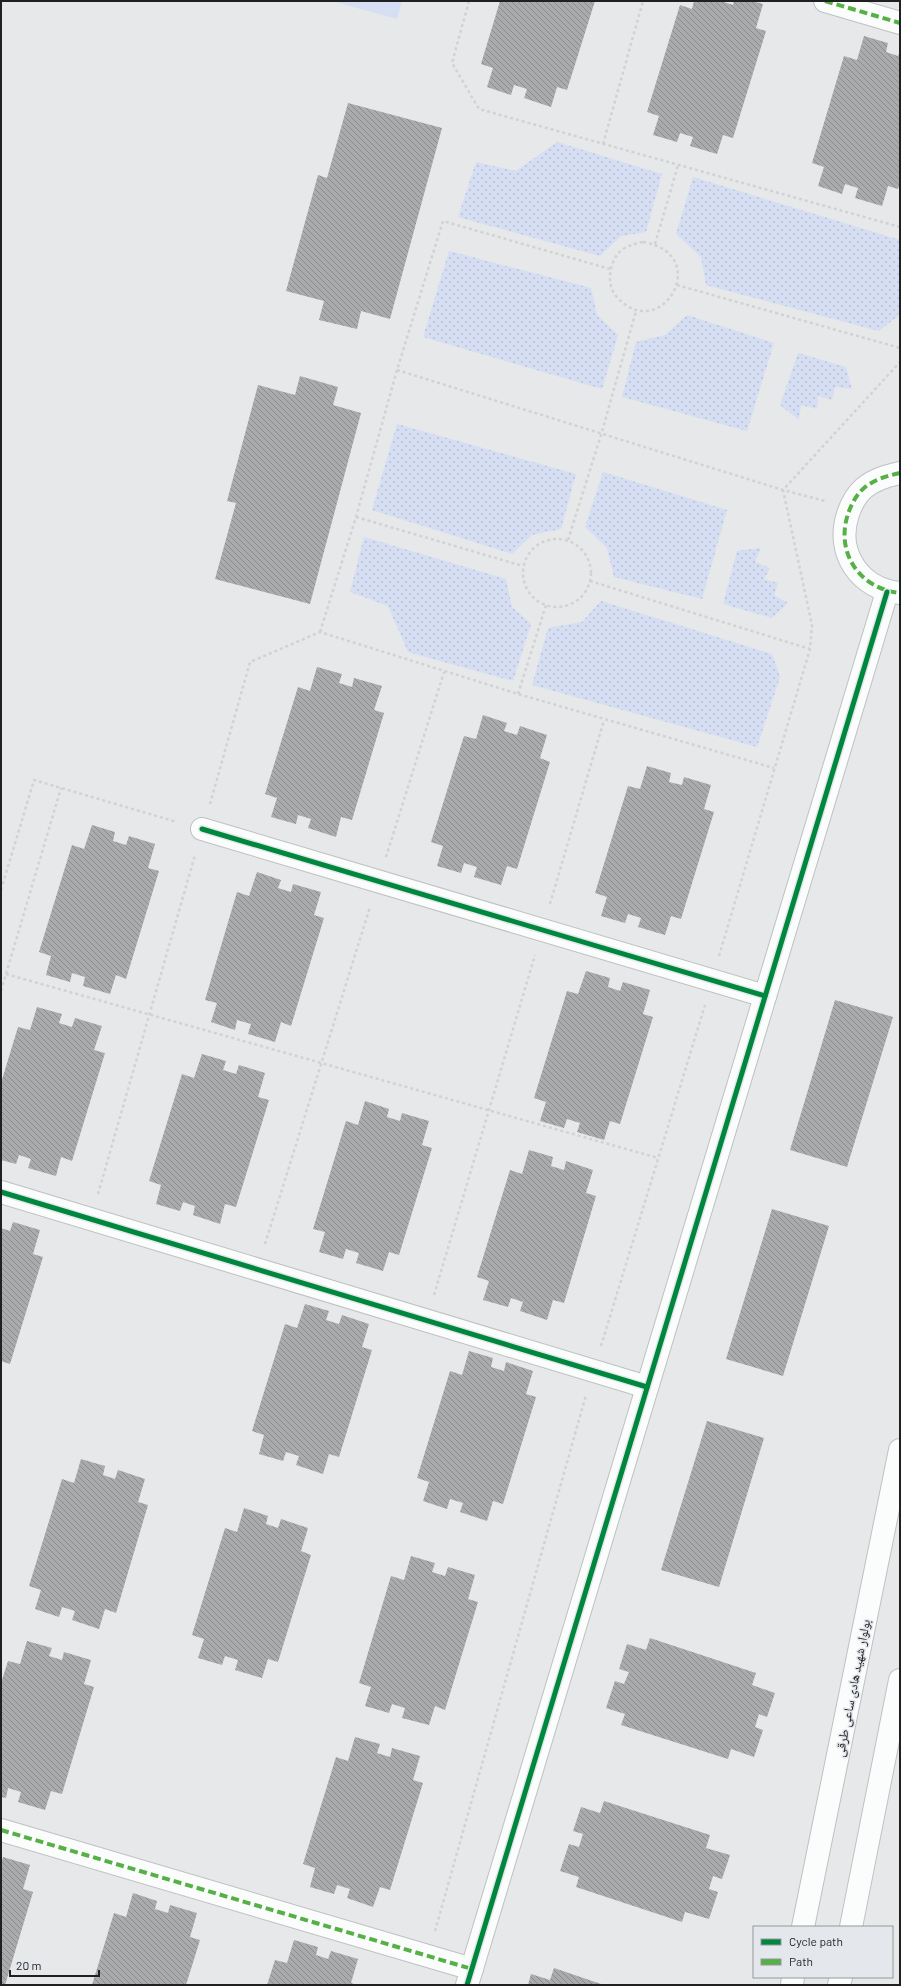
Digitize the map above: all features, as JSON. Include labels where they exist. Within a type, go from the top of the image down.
[{"type":"street","points":[[825,1],[900,23]]},
{"type":"street","points":[[1,1830],[428,1956],[469,1977],[765,996],[893,593],[868,582],[854,567],[845,548],[844,526],[850,507],[863,489],[881,477],[900,473]]},
{"type":"street","points":[[202,829],[765,996]]},
{"type":"street","points":[[1,1192],[647,1387]]},
{"type":"street","name":"بولوار شهید هادی ساعی طرقی","points":[[803,1926],[900,1450]]},
{"type":"street","points":[[851,1926],[900,1680]]},
{"type":"path","points":[[469,1],[452,63],[479,109],[900,227]]},
{"type":"path","points":[[603,144],[642,1]]},
{"type":"path","points":[[655,244],[678,165]]},
{"type":"path","points":[[320,632],[356,517],[397,370],[444,221],[610,269]]},
{"type":"path","points":[[643,242],[655,244],[664,248],[671,255],[676,264],[678,274],[677,285],[672,295],[665,303],[655,309],[636,311],[622,303],[614,293],[610,282],[610,269],[614,259],[622,250],[632,244],[643,242]]},
{"type":"path","points":[[677,285],[900,348]]},
{"type":"path","points":[[568,540],[601,434],[636,311]]},
{"type":"path","points":[[783,490],[900,362]]},
{"type":"path","points":[[397,370],[783,490],[850,507]]},
{"type":"path","points":[[428,1956],[593,1371],[712,980],[810,649],[812,625],[783,490]]},
{"type":"path","points":[[356,517],[523,566]]},
{"type":"path","points":[[556,538],[568,540],[576,544],[584,551],[591,571],[590,581],[586,591],[578,600],[568,605],[557,607],[546,605],[535,599],[527,590],[523,578],[523,566],[527,555],[535,546],[545,540],[556,538]]},
{"type":"path","points":[[590,581],[810,649]]},
{"type":"path","points":[[518,694],[546,605]]},
{"type":"path","points":[[91,1219],[250,662],[320,632],[444,672],[604,720],[774,768]]},
{"type":"path","points":[[258,1270],[444,672]]},
{"type":"path","points":[[426,1321],[604,720]]},
{"type":"path","points":[[1,890],[34,780],[202,829]]},
{"type":"path","points":[[1,991],[62,788]]},
{"type":"path","points":[[6,974],[658,1158]]},
{"type":"shaded area","points":[[332,1],[402,1],[397,19]]},
{"type":"shaded area","points":[[557,142],[662,174],[646,232],[621,236],[600,256],[458,217],[476,162],[516,171]]},
{"type":"shaded area","points":[[693,177],[900,240],[900,308],[898,316],[879,331],[706,285],[701,257],[676,234]]},
{"type":"shaded area","points":[[449,251],[591,288],[597,315],[618,335],[602,389],[423,337]]},
{"type":"shaded area","points":[[687,315],[774,343],[747,431],[622,397],[636,342],[665,335]]},
{"type":"shaded area","points":[[798,353],[846,367],[852,389],[835,387],[832,400],[818,396],[817,409],[801,405],[799,420],[780,405]]},
{"type":"shaded area","points":[[397,424],[576,474],[561,529],[532,535],[512,554],[372,510]]},
{"type":"shaded area","points":[[603,472],[727,510],[702,599],[614,577],[607,548],[585,527]]},
{"type":"shaded area","points":[[364,537],[506,579],[512,607],[531,624],[513,681],[408,652],[388,606],[350,592]]},
{"type":"shaded area","points":[[761,548],[755,562],[770,568],[764,579],[778,583],[774,595],[788,603],[772,618],[723,604],[737,551]]},
{"type":"shaded area","points":[[601,601],[772,654],[780,677],[757,747],[532,685],[548,628],[582,622]]},
{"type":"building","points":[[500,1],[595,1],[567,90],[557,87],[551,107],[524,98],[527,89],[514,85],[511,95],[487,87],[493,68],[481,64]]},
{"type":"building","points":[[694,1],[721,1],[733,5],[734,1],[752,1],[763,4],[756,28],[766,31],[733,138],[723,135],[717,154],[690,146],[693,137],[680,133],[677,142],[653,135],[659,116],[647,112],[680,5],[692,9]]},
{"type":"building","points":[[864,36],[888,43],[886,52],[898,56],[900,51],[900,184],[898,189],[888,186],[882,206],[855,198],[858,188],[845,184],[842,194],[818,186],[824,167],[812,163],[844,56],[857,60]]},
{"type":"building","points":[[348,103],[442,128],[390,319],[361,311],[357,329],[319,320],[324,301],[286,291],[318,175],[327,178]]},
{"type":"building","points":[[300,376],[338,387],[333,405],[361,413],[310,604],[215,579],[236,503],[227,501],[258,385],[295,395]]},
{"type":"building","points":[[317,667],[342,674],[339,683],[352,687],[354,678],[382,686],[374,710],[384,713],[352,820],[341,817],[336,837],[308,828],[311,819],[298,815],[296,824],[271,817],[277,798],[265,794],[298,687],[310,691]]},
{"type":"building","points":[[483,715],[507,723],[504,731],[517,735],[520,726],[547,735],[540,758],[550,762],[517,869],[507,866],[501,885],[474,877],[477,867],[464,863],[461,873],[437,866],[443,846],[431,842],[464,736],[476,739]]},
{"type":"building","points":[[647,766],[671,773],[669,782],[682,785],[684,777],[711,785],[704,809],[714,812],[681,919],[671,916],[665,935],[638,927],[641,918],[628,914],[625,923],[601,916],[607,897],[595,893],[628,786],[640,789]]},
{"type":"building","points":[[92,825],[115,832],[113,841],[126,845],[129,836],[155,844],[148,868],[159,871],[126,979],[116,975],[110,994],[83,986],[85,977],[72,973],[70,982],[46,975],[51,956],[39,952],[72,845],[84,849]]},
{"type":"building","points":[[257,872],[281,880],[278,888],[291,892],[293,884],[321,892],[314,915],[324,918],[291,1026],[281,1022],[275,1042],[248,1034],[251,1024],[237,1020],[235,1030],[211,1022],[217,1003],[205,1000],[237,892],[249,896]]},
{"type":"building","points":[[586,971],[610,978],[608,987],[620,991],[623,982],[650,990],[643,1014],[653,1017],[620,1124],[610,1121],[604,1140],[577,1132],[580,1123],[567,1119],[564,1128],[540,1121],[546,1102],[534,1098],[567,991],[578,994]]},
{"type":"building","points":[[835,1000],[893,1017],[847,1167],[790,1150]]},
{"type":"building","points":[[37,1007],[62,1014],[59,1023],[72,1027],[75,1018],[102,1026],[94,1050],[105,1053],[72,1161],[61,1157],[56,1176],[28,1168],[31,1159],[19,1155],[16,1164],[1,1160],[1,1083],[18,1027],[30,1030]]},
{"type":"building","points":[[202,1054],[226,1061],[223,1070],[236,1074],[239,1065],[265,1073],[258,1097],[269,1100],[236,1207],[225,1204],[220,1224],[193,1215],[195,1206],[183,1202],[180,1211],[156,1204],[161,1185],[149,1181],[182,1074],[194,1078]]},
{"type":"building","points":[[365,1101],[389,1109],[387,1117],[400,1121],[402,1113],[429,1121],[422,1145],[432,1148],[399,1255],[389,1252],[383,1271],[356,1263],[359,1253],[346,1249],[343,1259],[319,1252],[325,1232],[313,1229],[346,1121],[358,1125]]},
{"type":"building","points":[[529,1150],[553,1157],[551,1166],[564,1170],[566,1161],[593,1170],[586,1193],[596,1196],[564,1303],[553,1300],[547,1320],[520,1311],[523,1302],[511,1298],[508,1307],[483,1300],[489,1281],[477,1277],[510,1170],[522,1174]]},
{"type":"building","points":[[772,1209],[829,1226],[783,1376],[726,1359]]},
{"type":"building","points":[[13,1222],[40,1230],[33,1254],[43,1257],[10,1364],[1,1361],[1,1228],[10,1231]]},
{"type":"building","points":[[305,1304],[329,1311],[326,1320],[339,1324],[342,1315],[369,1324],[362,1347],[372,1350],[339,1457],[329,1454],[323,1474],[296,1465],[299,1456],[286,1452],[283,1461],[259,1454],[264,1435],[252,1431],[285,1324],[297,1328]]},
{"type":"building","points":[[469,1351],[493,1358],[491,1367],[504,1371],[506,1362],[533,1371],[526,1394],[536,1397],[503,1504],[493,1501],[487,1521],[460,1512],[463,1503],[450,1499],[447,1509],[423,1501],[429,1482],[417,1478],[450,1371],[462,1375]]},
{"type":"building","points":[[707,1421],[764,1438],[719,1587],[661,1570]]},
{"type":"building","points":[[81,1459],[105,1466],[103,1475],[115,1479],[118,1470],[145,1479],[138,1502],[148,1505],[116,1613],[105,1609],[99,1629],[72,1620],[75,1611],[62,1607],[59,1617],[35,1609],[41,1590],[29,1586],[62,1479],[74,1483]]},
{"type":"building","points":[[244,1508],[268,1516],[266,1524],[278,1528],[281,1519],[308,1528],[301,1551],[311,1555],[278,1662],[268,1659],[262,1678],[235,1670],[238,1660],[225,1656],[222,1665],[198,1658],[204,1639],[192,1635],[225,1528],[237,1532]]},
{"type":"building","points":[[411,1556],[435,1563],[432,1572],[445,1576],[448,1567],[475,1575],[468,1599],[478,1602],[445,1710],[435,1706],[429,1725],[402,1718],[405,1708],[392,1704],[389,1713],[365,1706],[371,1687],[359,1683],[391,1576],[404,1580]]},
{"type":"building","points":[[650,1638],[756,1673],[752,1685],[775,1693],[767,1717],[759,1714],[755,1727],[763,1730],[754,1757],[731,1749],[728,1759],[621,1725],[625,1714],[606,1708],[615,1681],[624,1684],[629,1672],[619,1669],[627,1644],[646,1650]]},
{"type":"building","points":[[27,1641],[52,1648],[49,1656],[62,1660],[64,1652],[91,1660],[84,1684],[94,1687],[62,1794],[51,1791],[45,1810],[18,1802],[21,1792],[8,1788],[6,1798],[1,1797],[1,1683],[8,1661],[20,1664]]},
{"type":"building","points":[[355,1737],[380,1744],[377,1753],[390,1757],[392,1748],[420,1756],[413,1780],[423,1783],[390,1890],[380,1887],[373,1907],[347,1898],[350,1889],[337,1885],[334,1894],[310,1887],[315,1868],[303,1864],[336,1757],[348,1761]]},
{"type":"building","points":[[604,1801],[710,1835],[706,1848],[730,1855],[722,1879],[713,1876],[709,1889],[718,1892],[709,1919],[685,1912],[682,1922],[576,1887],[579,1877],[560,1871],[569,1844],[579,1847],[583,1834],[573,1831],[581,1807],[600,1813]]},
{"type":"building","points":[[3,1857],[30,1865],[23,1889],[33,1892],[5,1985],[1,1985],[1,1864]]},
{"type":"building","points":[[133,1893],[157,1901],[155,1909],[168,1913],[170,1905],[197,1913],[190,1937],[200,1940],[186,1985],[92,1985],[114,1913],[126,1917]]},
{"type":"building","points":[[294,1940],[318,1947],[316,1955],[328,1959],[331,1951],[358,1959],[351,1983],[357,1985],[267,1985],[275,1960],[287,1963]]},
{"type":"building","points":[[554,1968],[604,1985],[528,1985],[531,1974],[550,1980]]},
{"type":"marked path","points":[[825,1],[900,23]]},
{"type":"marked path","points":[[900,473],[877,480],[861,491],[851,507],[845,528],[845,542],[848,555],[854,567],[863,577],[873,584],[886,590],[900,593]]},
{"type":"marked path","points":[[1,1830],[472,1969]]},
{"type":"cycle path","points":[[467,1985],[887,592]]},
{"type":"cycle path","points":[[202,829],[765,996]]},
{"type":"cycle path","points":[[1,1192],[647,1387]]}]
